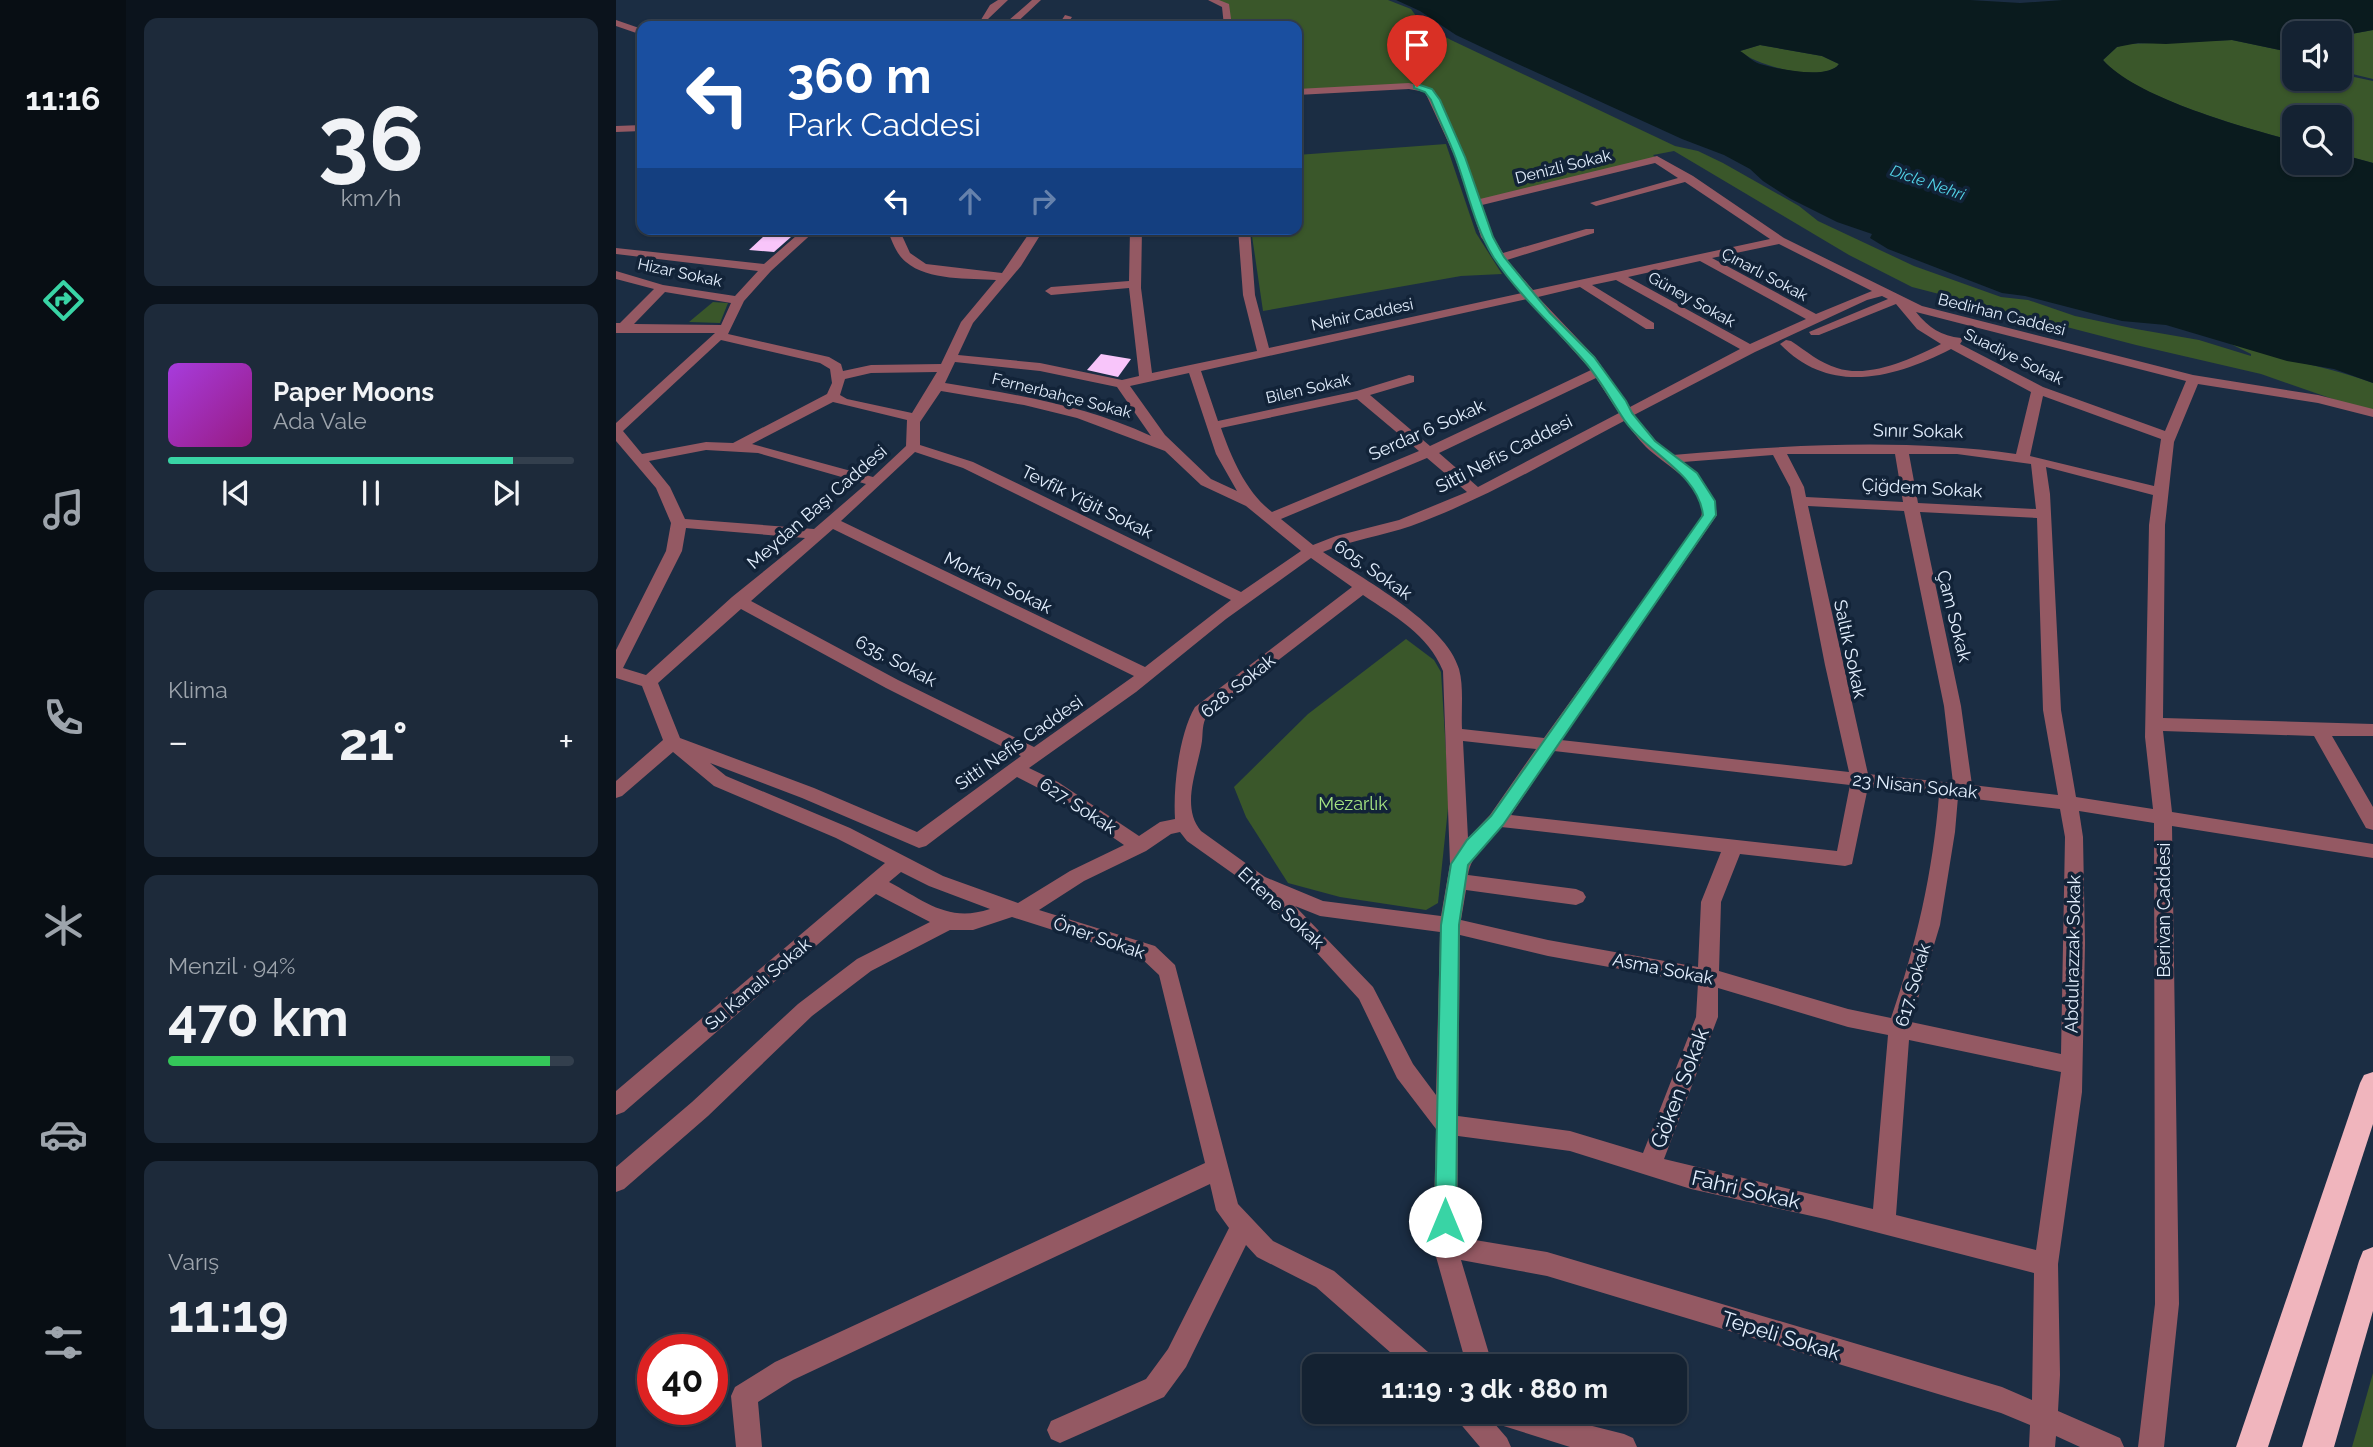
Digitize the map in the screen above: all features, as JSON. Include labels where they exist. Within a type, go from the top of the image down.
[{"type":"highway","points":[[2252,1447],[2373,1083]]},
{"type":"highway","points":[[2318,1447],[2373,1261]]},
{"type":"street","points":[[982,21],[993,7],[1004,0]]},
{"type":"street","points":[[1013,21],[1037,0]]},
{"type":"street","points":[[1212,0],[1226,6],[1228,21]]},
{"type":"street","points":[[1065,21],[1068,17]]},
{"type":"street","points":[[616,23],[637,30]]},
{"type":"street","points":[[1302,92],[1409,86],[1429,90],[1457,149],[1487,237],[1500,258],[1598,372],[1651,444],[1692,476],[1708,501],[1710,515],[1497,820],[1473,845],[1458,872],[1576,897]]},
{"type":"street","points":[[616,130],[637,127]]},
{"type":"street","name":"Denizli Sokak","points":[[1476,203],[1657,159]]},
{"type":"street","name":"Bedirhan Caddesi","points":[[1657,159],[1780,240],[1918,309],[2193,379],[2318,399],[2373,413]]},
{"type":"street","points":[[1596,203],[1689,178]]},
{"type":"street","points":[[1500,258],[1590,231]]},
{"type":"street","points":[[616,666],[674,551],[679,523],[663,487],[616,431],[722,333],[738,300],[767,268],[804,235]]},
{"type":"street","points":[[896,235],[900,248],[913,262],[935,269],[1004,276]]},
{"type":"street","points":[[833,396],[843,402],[915,418],[937,386],[967,322],[1025,252],[1035,235]]},
{"type":"street","points":[[1136,235],[1135,284],[1146,378]]},
{"type":"street","points":[[1245,235],[1250,295],[1264,353]]},
{"type":"street","name":"Nehir Caddesi","points":[[839,376],[871,369],[948,363],[1040,367],[1122,384],[1780,240]]},
{"type":"street","points":[[616,251],[767,268]]},
{"type":"street","name":"Çınarlı Sokak","points":[[1699,256],[1816,319]]},
{"type":"street","name":"Hizar Sokak","points":[[616,275],[662,288],[738,300]]},
{"type":"street","name":"Güney Sokak","points":[[1618,276],[1750,349]]},
{"type":"street","points":[[1051,291],[1135,284]]},
{"type":"street","points":[[1583,284],[1650,326]]},
{"type":"street","points":[[618,330],[662,288]]},
{"type":"street","name":"Sitti Nefis Caddesi","points":[[673,742],[808,793],[919,841],[1146,675],[1242,599],[1311,551],[1341,539],[1404,523],[1477,493],[1630,418],[1750,349],[1882,292]]},
{"type":"street","points":[[1630,418],[1786,344],[1898,299]]},
{"type":"street","name":"Suadiye Sokak","points":[[1898,299],[1921,326],[2038,390],[2169,437]]},
{"type":"street","points":[[1786,344],[1826,368],[1841,374],[1855,375],[1874,373],[1950,344],[1980,326]]},
{"type":"street","points":[[618,330],[722,333],[824,360],[836,367],[839,383],[833,396],[737,447]]},
{"type":"street","points":[[1194,370],[1223,454],[1251,503]]},
{"type":"street","name":"Serdar 6 Sokak","points":[[1268,519],[1427,452],[1598,372]]},
{"type":"street","name":"Bilen Sokak","points":[[1213,426],[1360,394],[1409,379]]},
{"type":"street","name":"Berivan Caddesi","points":[[2151,1447],[2167,1304],[2163,818],[2154,724],[2160,492],[2169,437],[2193,379]]},
{"type":"street","name":"605. Sokak","points":[[1122,384],[1160,438],[1206,482],[1251,503],[1311,551],[1425,630],[1444,653],[1451,671],[1458,872],[1450,925],[1445,1245],[1476,1354]]},
{"type":"street","name":"Fernerbahçe Sokak","points":[[937,386],[1049,407],[1121,427],[1174,452]]},
{"type":"street","points":[[2030,459],[2038,390]]},
{"type":"street","points":[[1360,394],[1477,493]]},
{"type":"street","name":"Meydan Başı Caddesi","points":[[649,682],[738,601],[833,523],[913,447],[915,418]]},
{"type":"street","name":"Tevfik Yiğit Sokak","points":[[913,447],[968,465],[1242,599]]},
{"type":"street","points":[[638,460],[687,448],[759,449],[876,482]]},
{"type":"street","name":"Sınır Sokak","points":[[1671,459],[1778,450],[1958,450],[2030,459],[2160,492]]},
{"type":"street","name":"Saltık Sokak","points":[[1733,847],[1845,859],[1860,780],[1833,665],[1797,487],[1778,450]]},
{"type":"street","name":"Çam Sokak","points":[[1901,450],[1909,506],[1944,654],[1960,746],[1956,791]]},
{"type":"street","name":"Abdulrazzak Sokak","points":[[2030,459],[2043,494],[2052,710],[2075,850],[2071,1092],[2046,1264],[2047,1375],[2042,1447]]},
{"type":"street","name":"Çiğdem Sokak","points":[[1800,501],[2043,514]]},
{"type":"street","points":[[679,523],[818,534]]},
{"type":"street","name":"Morkan Sokak","points":[[833,523],[1146,675]]},
{"type":"street","name":"628. Sokak","points":[[1185,825],[1182,791],[1193,740],[1193,725],[1201,711],[1364,586]]},
{"type":"street","name":"635. Sokak","points":[[738,601],[892,684],[1035,755]]},
{"type":"street","points":[[616,672],[649,682]]},
{"type":"street","name":"Öner Sokak","points":[[649,682],[673,742],[720,781],[843,833],[936,881],[1148,952],[1168,971],[1228,1210],[1265,1249],[1325,1279],[1411,1354]]},
{"type":"street","points":[[2154,724],[2373,730]]},
{"type":"street","points":[[2319,729],[2373,823]]},
{"type":"street","name":"23 Nisan Sokak","points":[[1455,734],[2068,803],[2373,851]]},
{"type":"street","points":[[616,791],[673,742]]},
{"type":"street","name":"627. Sokak","points":[[1015,769],[1052,787],[1139,846]]},
{"type":"street","name":"617. Sokak","points":[[1884,1223],[1899,1027],[1930,925],[1956,791]]},
{"type":"street","points":[[1497,820],[1733,847]]},
{"type":"street","points":[[875,884],[948,922],[960,924],[1016,910],[1139,846],[1167,827],[1185,825]]},
{"type":"street","name":"Ertene Sokak","points":[[1185,825],[1195,836],[1256,880],[1313,935],[1366,993],[1405,1071],[1445,1124]]},
{"type":"street","name":"Göken Sokak","points":[[1650,1165],[1707,1017],[1712,902],[1733,847]]},
{"type":"street","name":"Su Kanalı Sokak","points":[[616,1105],[900,862]]},
{"type":"street","name":"Asma Sokak","points":[[1256,880],[1320,908],[1408,922],[1450,925],[1548,948],[1709,977],[1848,1018],[2071,1065]]},
{"type":"street","points":[[616,1181],[700,1109],[805,1010],[864,965],[948,922]]},
{"type":"street","name":"Fahri Sokak","points":[[1445,1124],[1570,1142],[1691,1178],[2046,1264]]},
{"type":"street","points":[[749,1447],[744,1396],[784,1371],[1217,1168]]},
{"type":"street","points":[[1060,1430],[1155,1388],[1178,1358],[1243,1226]]},
{"type":"street","name":"Tepeli Sokak","points":[[1445,1245],[1547,1264],[2002,1400],[2110,1447]]},
{"type":"street","points":[[1478,1424],[1498,1447]]},
{"type":"street","points":[[1497,1424],[1504,1447]]},
{"type":"street","points":[[1533,1424],[1624,1447]]},
{"type":"green space","points":[[1212,0],[1388,0],[1411,9],[1421,23],[1451,40],[1675,146],[1698,151],[1723,163],[1799,206],[1818,221],[1914,266],[2001,297],[2028,300],[2075,316],[2199,340],[2251,356],[2225,341],[2355,377],[2373,383],[2373,413],[2261,374],[1912,287],[1849,255],[1674,151],[1653,155],[1657,159],[1477,203],[1432,94],[1409,86],[1302,92],[1302,21],[1228,21],[1227,9]]},
{"type":"green space","points":[[2373,30],[2373,79],[2352,74],[2352,34]]},
{"type":"green space","points":[[2232,40],[2282,50],[2282,91],[2352,91],[2352,77],[2373,81],[2373,163],[2352,157],[2352,105],[2282,105],[2282,138],[2191,110],[2118,74],[2103,60],[2117,47],[2127,44]]},
{"type":"green space","points":[[1760,45],[1822,56],[1839,64],[1831,70],[1805,73],[1774,67],[1740,51]]},
{"type":"green space","points":[[1446,144],[1476,233],[1502,274],[1461,276],[1263,311],[1252,235],[1302,235],[1302,155]]},
{"type":"green space","points":[[713,302],[728,303],[720,323],[689,322]]},
{"type":"green space","name":"Mezarlık","points":[[1406,639],[1434,660],[1441,672],[1449,799],[1438,903],[1426,910],[1340,897],[1288,883],[1246,817],[1234,787],[1308,714]]},
{"type":"green space","points":[[2373,1373],[2373,1447],[2352,1447]]},
{"type":"water","name":"Dicle Nehri","points":[[1396,0],[1970,0],[2020,3],[2063,0],[2373,0],[2373,30],[2352,34],[2352,21],[2282,21],[2282,50],[2232,40],[2138,43],[2117,47],[2103,60],[2119,74],[2165,99],[2282,137],[2282,175],[2352,175],[2352,157],[2373,163],[2373,383],[2334,369],[2287,361],[2166,325],[2122,321],[2025,296],[2002,293],[1888,249],[1870,238],[1872,234],[1837,222],[1791,199],[1750,169],[1724,155],[1682,139],[1456,35],[1420,11]],"holes":[[[1760,45],[1822,56],[1839,64],[1824,71],[1790,70],[1760,64],[1740,51]]]},
{"type":"building","points":[[765,235],[791,237],[774,252],[749,250]]},
{"type":"building","points":[[1101,354],[1131,359],[1118,377],[1087,370]]},
{"type":"route","points":[[1417,87],[1429,90],[1435,100],[1460,157],[1487,237],[1500,258],[1546,316],[1590,360],[1620,401],[1626,414],[1651,444],[1692,476],[1708,501],[1710,515],[1497,820],[1473,845],[1460,864],[1450,925],[1445,1221]]}]
